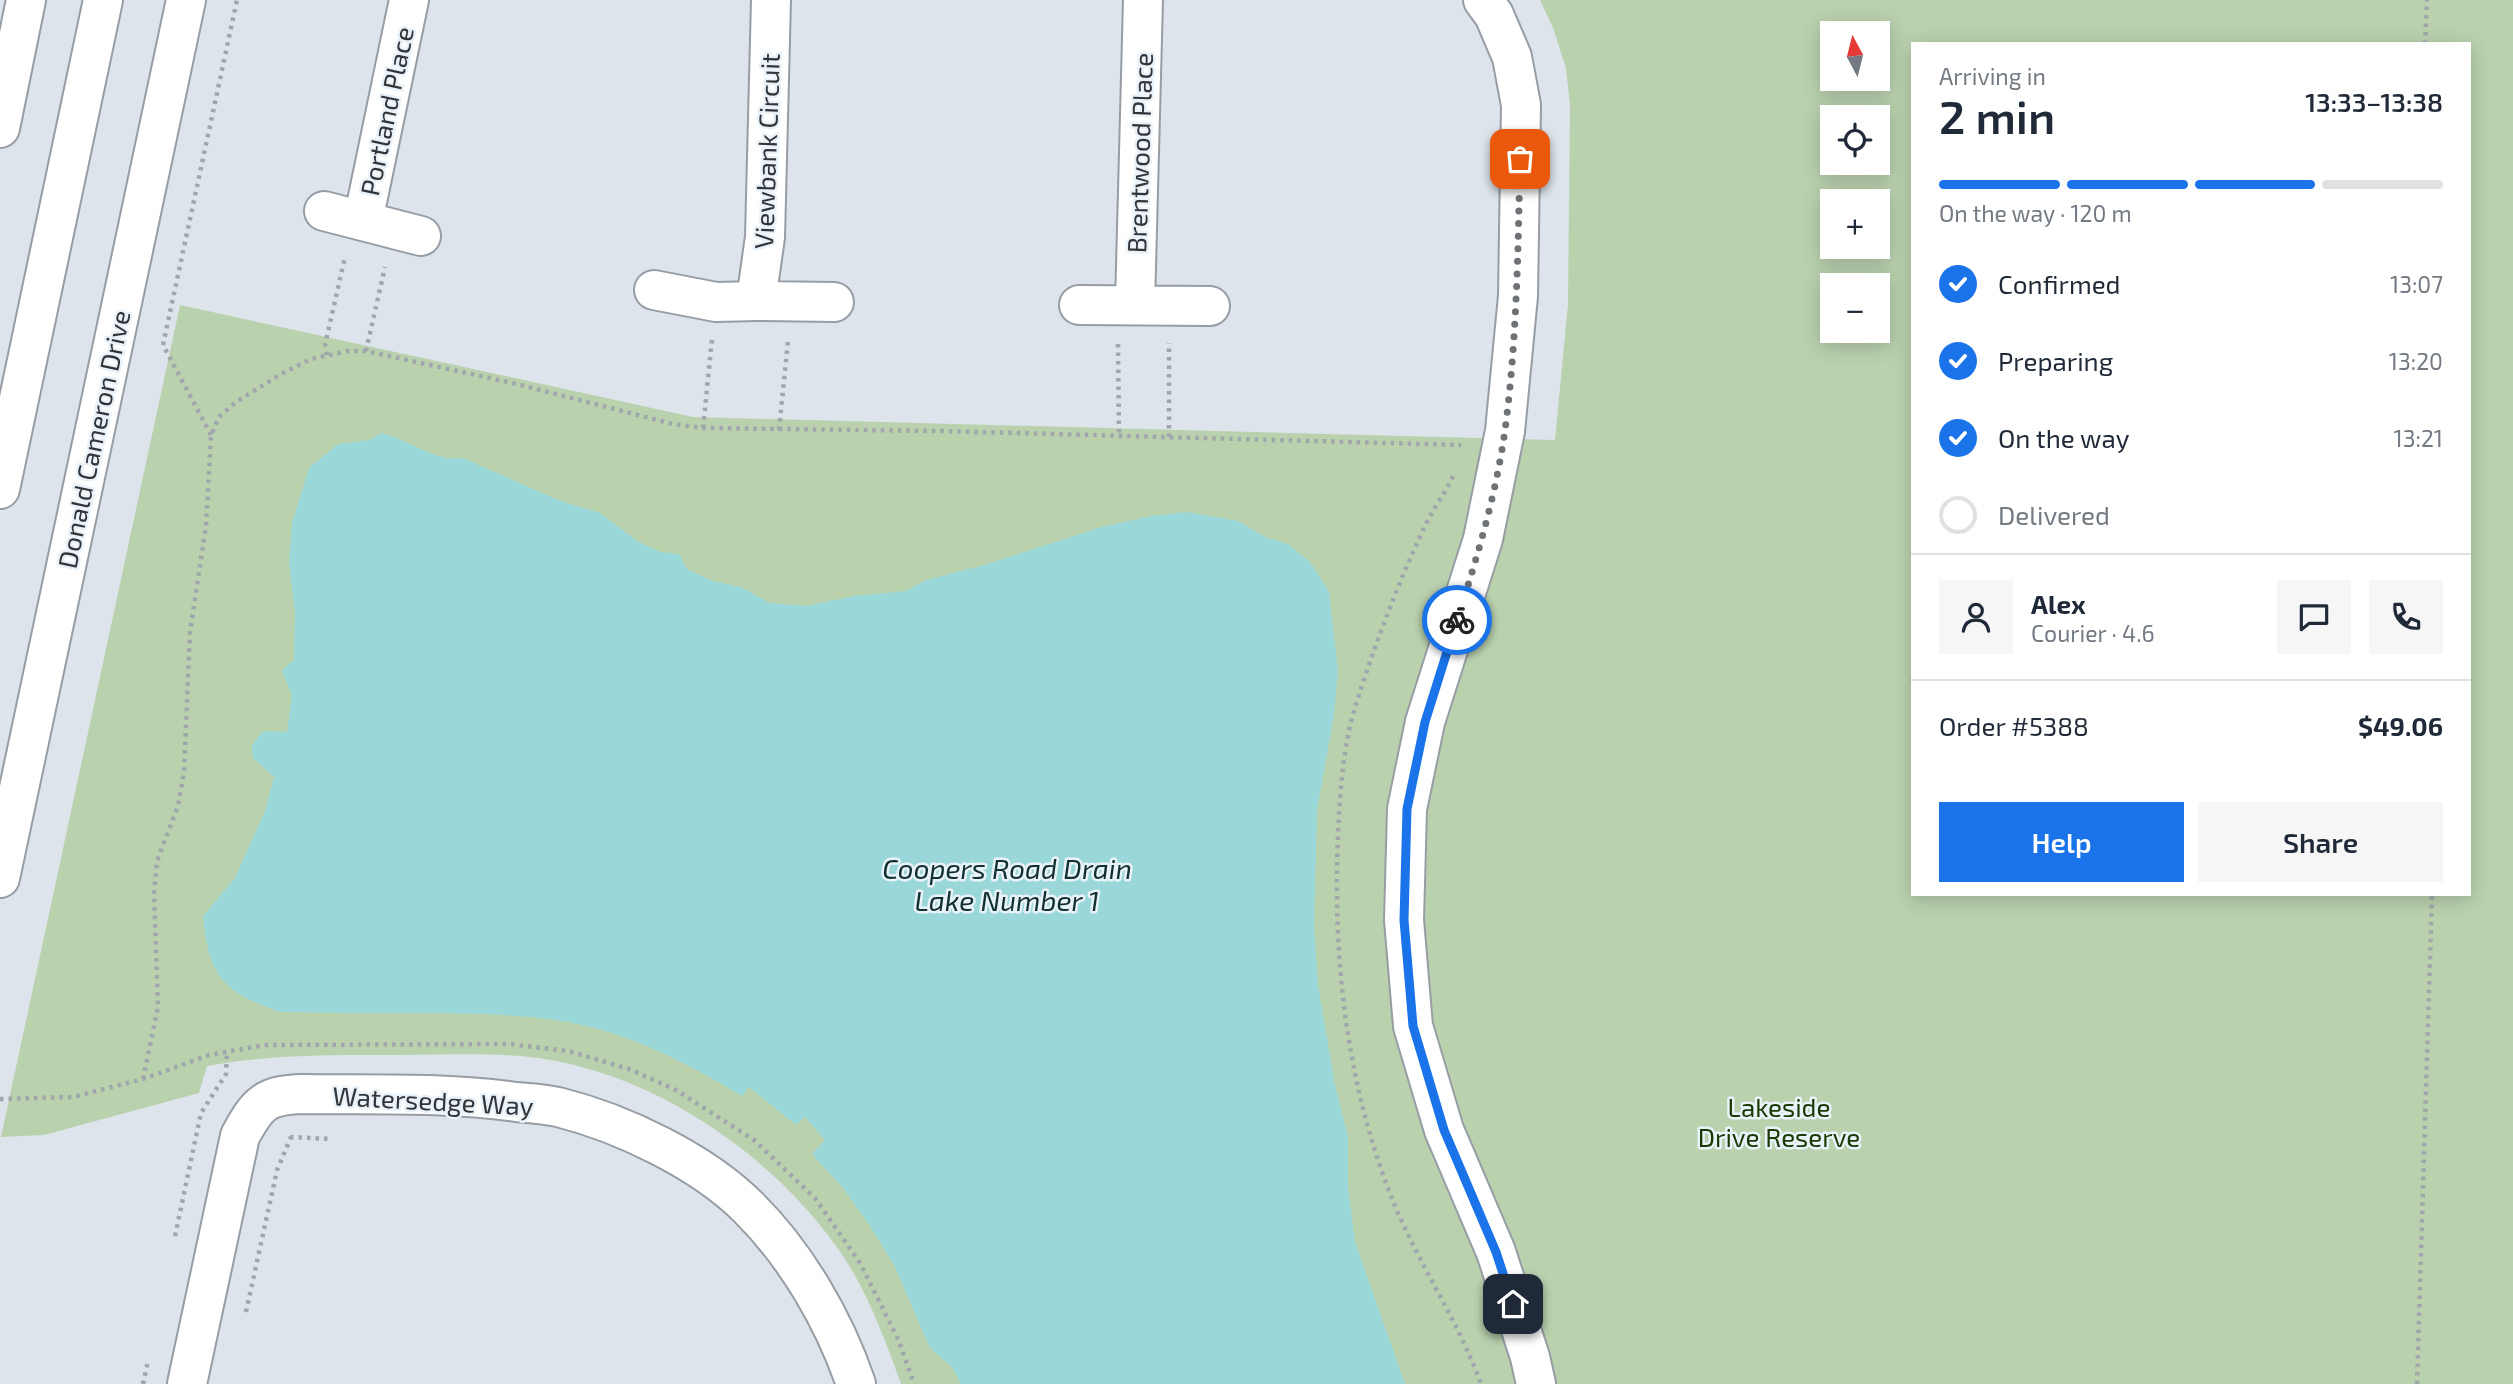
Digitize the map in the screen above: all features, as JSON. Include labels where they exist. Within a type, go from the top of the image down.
[{"type":"street","points":[[0,128],[26,0]]},
{"type":"street","points":[[0,489],[12,365],[103,0]]},
{"type":"street","name":"Donald Cameron Drive","points":[[0,878],[186,0]]},
{"type":"street","name":"Portland Place","points":[[371,223],[410,0]]},
{"type":"street","name":"Viewbank Circuit","points":[[771,0],[765,237],[774,302]]},
{"type":"street","name":"Brentwood Place","points":[[1140,305],[1143,0]]},
{"type":"street","points":[[1483,0],[1494,15],[1512,57],[1521,105],[1518,296],[1505,431],[1483,539],[1425,722],[1407,809],[1404,920],[1413,1026],[1444,1130],[1496,1252],[1536,1384]]},
{"type":"street","points":[[654,290],[716,302],[834,302]]},
{"type":"street","points":[[1079,305],[1210,306]]},
{"type":"street","name":"Watersedge Way","points":[[187,1384],[240,1136],[252,1113],[275,1094],[482,1097],[557,1107],[626,1131],[695,1165],[749,1208],[790,1258],[824,1308],[856,1384]]},
{"type":"path","points":[[211,436],[163,345],[237,0]]},
{"type":"path","points":[[2425,42],[2427,0]]},
{"type":"path","points":[[327,355],[325,345],[371,223]]},
{"type":"path","points":[[366,351],[371,223]]},
{"type":"path","points":[[703,428],[716,302]]},
{"type":"path","points":[[774,302],[779,430]]},
{"type":"path","points":[[1119,435],[1140,305]]},
{"type":"path","points":[[1140,305],[1168,437]]},
{"type":"path","points":[[143,1079],[158,1007],[154,894],[157,862],[178,807],[184,772],[190,632],[206,526],[211,436],[219,416],[281,374],[327,355],[366,351],[517,384],[673,424],[703,428],[1119,435],[1461,445]]},
{"type":"path","points":[[2417,1384],[2432,896]]},
{"type":"path","points":[[279,1137],[332,1139]]},
{"type":"path","points":[[245,1317],[277,1170],[291,1137]]},
{"type":"green space","name":"Lakeside Drive Reserve","points":[[1540,0],[2513,0],[2513,1384],[901,1384],[873,1313],[847,1262],[809,1212],[779,1180],[745,1151],[669,1102],[629,1083],[587,1068],[545,1059],[492,1055],[328,1055],[256,1059],[207,1066],[199,1093],[44,1135],[1,1137],[180,305],[693,417],[1555,440],[1568,304],[1570,105],[1566,68],[1553,28]]},
{"type":"water","name":"Coopers Road Drain Lake Number 1","points":[[381,433],[441,457],[463,458],[558,500],[600,513],[637,541],[660,552],[679,554],[687,569],[712,581],[741,587],[770,603],[806,606],[854,596],[906,591],[926,580],[984,565],[1102,527],[1151,516],[1187,512],[1238,521],[1265,537],[1288,544],[1310,562],[1329,591],[1338,671],[1334,714],[1317,811],[1314,924],[1318,985],[1335,1085],[1348,1137],[1348,1186],[1355,1242],[1405,1384],[961,1384],[952,1367],[930,1348],[894,1265],[870,1226],[843,1188],[812,1154],[825,1140],[805,1117],[796,1125],[749,1087],[742,1096],[666,1055],[595,1028],[548,1019],[500,1015],[279,1012],[244,997],[231,988],[222,979],[209,954],[203,916],[235,878],[265,811],[274,777],[253,758],[252,745],[263,731],[287,732],[292,696],[282,670],[294,660],[295,613],[289,562],[292,523],[309,468],[338,444],[370,440]]},
{"type":"way so far","points":[[1457,620],[1483,539],[1505,431],[1518,296],[1520,159]]},
{"type":"route","points":[[1457,620],[1425,722],[1407,809],[1404,920],[1413,1026],[1444,1130],[1496,1252],[1513,1304]]}]
